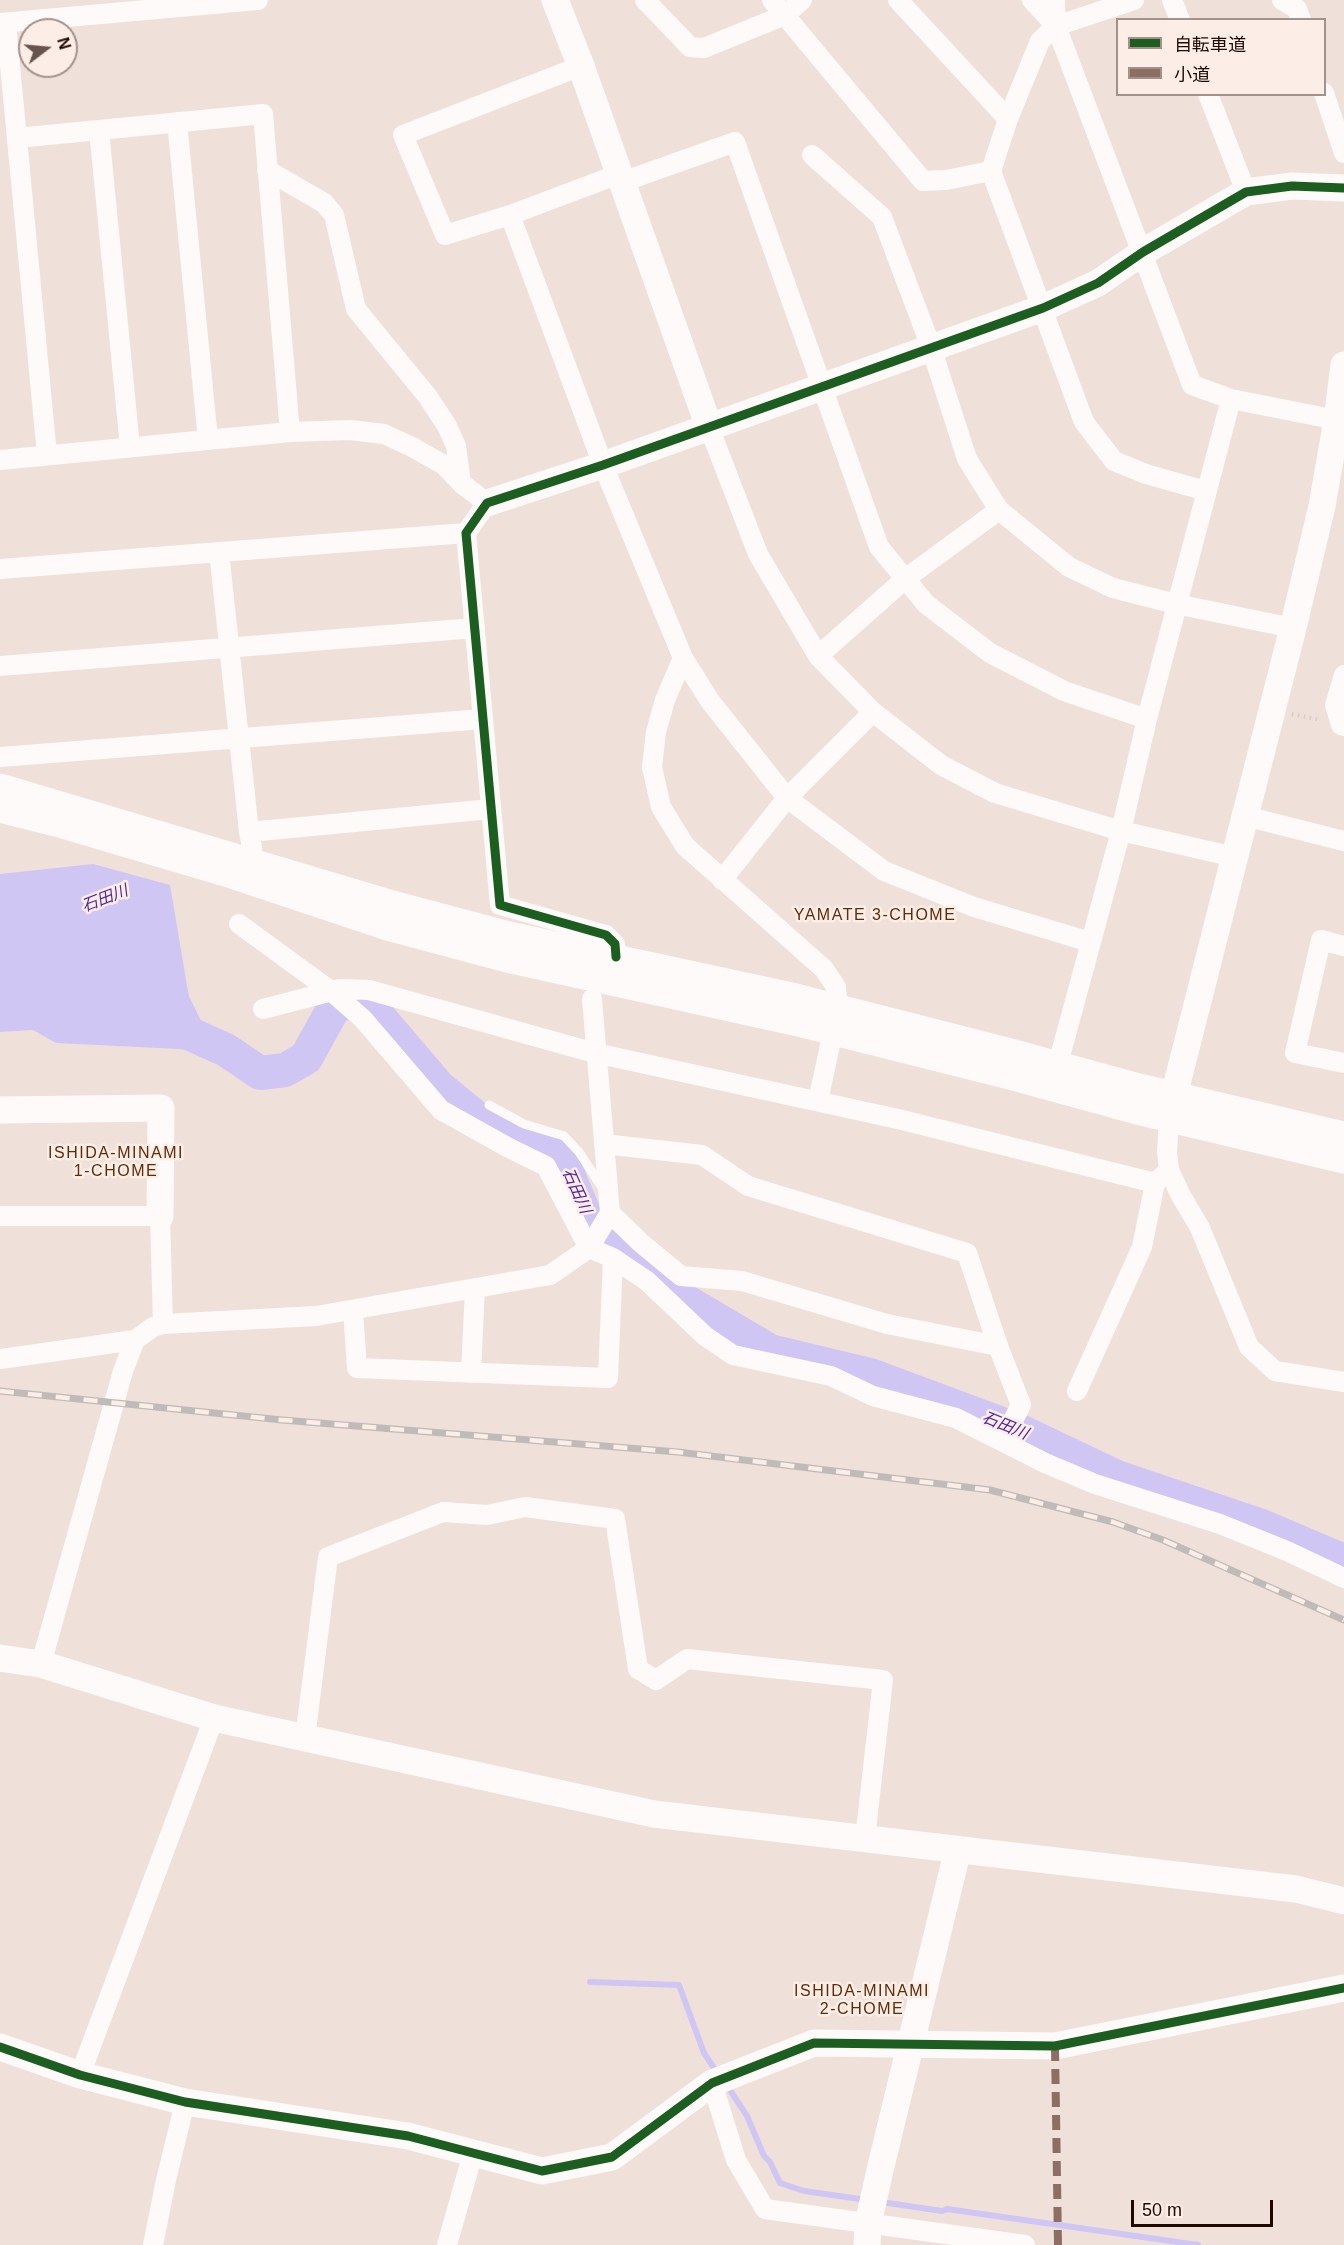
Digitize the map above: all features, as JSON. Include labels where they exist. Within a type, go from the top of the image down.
[{"type":"street","points":[[47,455],[17,138],[3,23],[53,9],[258,0]]},
{"type":"street","points":[[555,0],[581,66],[709,427],[758,554],[818,656],[873,712],[941,765],[995,793],[1121,831],[1235,857]]},
{"type":"street","points":[[645,0],[690,47],[704,48],[785,15],[802,0]]},
{"type":"street","points":[[772,0],[923,181],[946,180],[991,171]]},
{"type":"street","points":[[898,0],[1008,119]]},
{"type":"street","points":[[1032,0],[1056,26]]},
{"type":"street","points":[[1055,0],[1056,26],[1192,385],[1231,399],[1337,420]]},
{"type":"street","points":[[1134,0],[1056,26],[1040,41],[1008,119],[991,171],[1084,422],[1114,460],[1146,474],[1206,491]]},
{"type":"street","points":[[1172,0],[1179,18]]},
{"type":"street","points":[[1282,0],[1298,9],[1300,18]]},
{"type":"street","points":[[581,66],[404,135],[445,235],[735,142],[879,547],[926,604],[990,653],[1064,691],[1147,719]]},
{"type":"street","points":[[1209,96],[1245,192]]},
{"type":"street","points":[[1325,96],[1344,153]]},
{"type":"street","points":[[17,138],[263,114],[290,432]]},
{"type":"street","points":[[177,122],[207,440]]},
{"type":"street","points":[[99,130],[130,447]]},
{"type":"street","points":[[812,155],[882,217],[930,347],[967,459],[999,510],[1069,567],[1113,588],[1176,604],[1293,628]]},
{"type":"street","points":[[267,170],[324,203],[334,216],[356,309],[428,397],[447,426],[456,446],[461,483]]},
{"type":"street","points":[[616,957],[615,944],[606,935],[500,904],[466,534],[488,503],[603,465],[1043,308],[1098,283],[1143,252],[1245,192],[1292,186],[1344,188]]},
{"type":"street","points":[[510,215],[603,465],[683,658],[710,700],[787,798],[884,871],[974,907],[1090,942]]},
{"type":"street","points":[[1077,1391],[1142,1247],[1162,1176],[1172,1106],[1322,506],[1344,365]]},
{"type":"street","points":[[1058,1064],[1121,831],[1176,604],[1231,399]]},
{"type":"street","points":[[0,460],[290,432],[350,430],[384,435],[412,447],[444,465],[461,483],[488,503]]},
{"type":"street","points":[[818,656],[905,579],[999,510]]},
{"type":"street","points":[[0,569],[466,534]]},
{"type":"street","points":[[219,552],[252,847],[250,861]]},
{"type":"street","points":[[0,666],[475,628]]},
{"type":"street","points":[[683,658],[656,732],[652,767],[661,807],[679,839],[722,880],[824,969],[836,987],[836,1020],[818,1101]]},
{"type":"street","points":[[1342,726],[1335,705],[1344,675]]},
{"type":"street","points":[[722,880],[787,798],[873,712]]},
{"type":"street","points":[[0,757],[483,719]]},
{"type":"street","points":[[0,787],[388,903],[509,935],[616,957],[836,1020],[1172,1106],[1344,1160]]},
{"type":"street","points":[[0,809],[63,825],[222,872],[387,927],[507,959],[1058,1064],[1138,1087],[1172,1106],[1344,1135]]},
{"type":"street","points":[[249,832],[491,809]]},
{"type":"street","points":[[1245,816],[1344,841]]},
{"type":"street","points":[[239,924],[331,991],[363,1019],[441,1110],[546,1166],[589,1248],[613,1258],[647,1281],[705,1336],[733,1355],[831,1376],[873,1396],[956,1418],[1095,1484],[1220,1524],[1287,1551],[1344,1578]]},
{"type":"street","points":[[1344,946],[1321,940],[1295,1053],[1344,1063]]},
{"type":"street","points":[[263,1009],[340,989],[369,990],[595,1053],[1162,1176],[1180,1194],[1200,1228],[1249,1347],[1275,1371],[1344,1382]]},
{"type":"street","points":[[0,1359],[135,1340],[153,1327],[163,1324],[316,1316],[550,1275],[589,1248],[609,1205],[592,999]]},
{"type":"street","points":[[0,1110],[161,1108],[160,1216],[163,1324]]},
{"type":"street","points":[[604,1144],[702,1155],[748,1186],[967,1253],[998,1346],[1021,1405],[1002,1441]]},
{"type":"street","points":[[609,1205],[641,1243],[681,1276]]},
{"type":"street","points":[[0,1216],[160,1216]]},
{"type":"street","points":[[353,1310],[357,1368],[608,1378],[613,1258]]},
{"type":"street","points":[[647,1281],[681,1276],[742,1281],[886,1324],[998,1346]]},
{"type":"street","points":[[471,1373],[475,1288]]},
{"type":"street","points":[[41,1664],[123,1371],[135,1340]]},
{"type":"street","points":[[304,1738],[328,1557],[443,1512],[487,1515],[525,1507],[615,1519],[638,1669],[656,1680],[687,1659],[884,1680],[865,1839]]},
{"type":"street","points":[[0,1658],[41,1664],[214,1718],[654,1814],[1296,1889],[1344,1901]]},
{"type":"street","points":[[80,2075],[214,1718]]},
{"type":"street","points":[[868,2234],[958,1849]]},
{"type":"street","points":[[0,2047],[80,2075],[185,2103],[408,2136],[542,2171],[612,2157],[712,2083],[814,2043],[1055,2046],[1344,1988]]},
{"type":"street","points":[[712,2083],[736,2160],[765,2210],[868,2234],[1025,2245]]},
{"type":"street","points":[[153,2245],[185,2103]]},
{"type":"street","points":[[447,2245],[473,2153]]},
{"type":"lane","points":[[489,1105],[524,1124],[564,1136],[579,1152],[609,1205]]},
{"type":"path","points":[[1273,709],[1342,726]]},
{"type":"water","points":[[93,864],[170,885],[198,1050],[56,1043],[33,1030],[0,1032],[0,874]]},
{"type":"waterway","name":"石田川","points":[[171,998],[188,1033],[226,1050],[260,1073],[285,1070],[306,1058],[337,1002],[369,1005],[438,1086],[484,1124],[561,1158],[586,1217],[687,1302],[770,1351],[870,1375],[1018,1430],[1117,1477],[1259,1525],[1344,1561]]},
{"type":"waterway","points":[[590,1982],[679,1985],[704,2053],[718,2074]]},
{"type":"waterway","points":[[726,2084],[747,2116],[764,2156],[770,2162],[780,2183],[804,2191],[867,2200]]},
{"type":"waterway","points":[[881,2202],[942,2211],[947,2209],[1198,2245]]},
{"type":"railway","points":[[0,1391],[282,1420],[678,1452],[990,1490],[1113,1522],[1163,1540],[1344,1620]]},
{"type":"marked path","points":[[1055,2046],[1058,2245]]},
{"type":"cycle path","points":[[616,957],[615,944],[606,935],[500,905],[466,533],[487,503],[603,465],[1043,308],[1098,283],[1143,252],[1246,192],[1292,186],[1344,188]]},
{"type":"cycle path","points":[[0,2047],[80,2075],[185,2102],[408,2136],[542,2171],[612,2157],[712,2083],[814,2043],[1055,2046],[1344,1988]]},
{"type":"district","name":"YAMATE 3-CHOME","points":[[875,916]]},
{"type":"district","name":"ISHIDA-MINAMI 1-CHOME","points":[[116,1163]]},
{"type":"district","name":"ISHIDA-MINAMI 2-CHOME","points":[[862,2001]]}]
